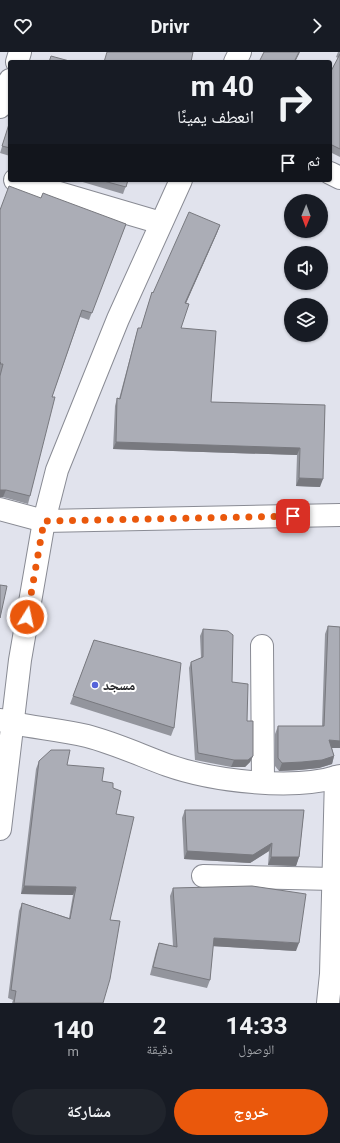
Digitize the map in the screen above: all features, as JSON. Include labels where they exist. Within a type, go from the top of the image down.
[{"type":"street","points":[[0,107],[8,85]]},
{"type":"street","points":[[22,182],[161,222]]},
{"type":"street","points":[[0,829],[6,722],[20,660],[44,521],[57,470],[118,319],[180,182]]},
{"type":"street","points":[[0,509],[44,521],[340,515]]},
{"type":"street","points":[[262,646],[263,782]]},
{"type":"street","points":[[6,722],[87,736],[168,765],[204,776],[233,780],[283,783],[311,782],[338,776],[331,974],[328,1003]]},
{"type":"street","points":[[204,876],[334,879]]},
{"type":"building","points":[[107,52],[193,52],[191,60],[105,60]]},
{"type":"building","points":[[264,52],[299,52],[295,60],[260,60]]},
{"type":"building","points":[[340,54],[340,149],[332,145],[332,69]]},
{"type":"building","points":[[51,56],[66,60],[50,60]]},
{"type":"building","points":[[8,127],[8,148],[2,146]]},
{"type":"building","points":[[107,182],[127,182],[126,187]]},
{"type":"building","points":[[9,186],[41,198],[43,193],[126,224],[92,313],[82,310],[52,397],[55,397],[30,496],[0,490],[0,376],[3,364],[0,364],[0,210]]},
{"type":"building","points":[[189,212],[220,225],[185,303],[189,304],[181,328],[216,331],[211,402],[325,405],[323,479],[299,478],[300,448],[116,442],[117,398],[120,399],[138,328],[141,328],[152,292],[153,293]]},
{"type":"building","points":[[0,585],[7,586],[0,618]]},
{"type":"building","points":[[328,626],[340,627],[340,741],[329,740],[334,756],[322,760],[282,763],[278,758],[278,726],[324,726]]},
{"type":"building","points":[[203,629],[228,631],[233,635],[232,682],[248,684],[247,721],[253,721],[253,756],[248,760],[234,760],[198,753],[191,662],[203,657]]},
{"type":"building","points":[[94,640],[181,663],[174,728],[73,696]]},
{"type":"building","points":[[51,750],[70,750],[67,765],[104,768],[102,781],[113,783],[113,788],[121,791],[116,814],[134,817],[110,920],[120,921],[110,979],[103,1003],[14,1003],[16,991],[11,990],[22,903],[70,919],[76,887],[24,886],[39,761]]},
{"type":"building","points":[[185,810],[304,810],[299,857],[271,857],[272,843],[253,855],[187,851]]},
{"type":"building","points":[[252,886],[306,894],[299,943],[214,938],[210,980],[153,967],[159,943],[177,947],[173,888]]},
{"type":"place","name":"مسجد","points":[[95,685]]},
{"type":"route","points":[[27,617],[44,521],[293,516]]}]
